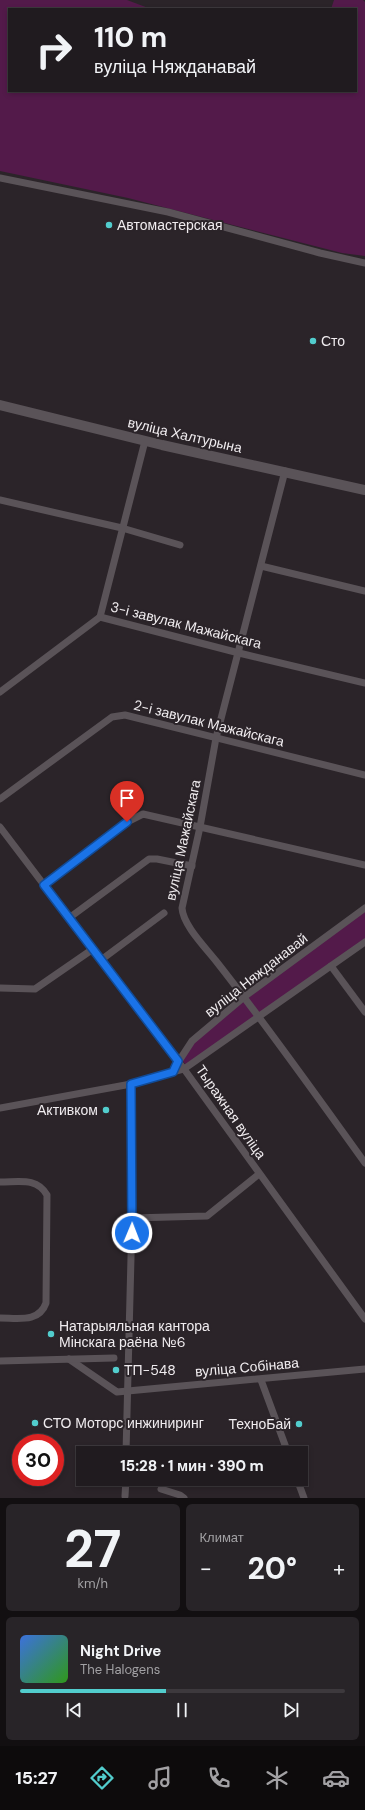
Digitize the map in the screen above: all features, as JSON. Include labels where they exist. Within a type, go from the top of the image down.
[{"type":"street","points":[[0,178],[168,212],[320,253],[365,263]]},
{"type":"street","name":"вуліца Халтурына","points":[[0,405],[145,441],[365,490]]},
{"type":"street","points":[[100,617],[145,441]]},
{"type":"street","name":"вуліца Мажайскага","points":[[286,472],[240,653],[216,738],[182,914],[195,934],[259,1016],[365,1163]]},
{"type":"street","points":[[0,500],[122,528],[180,545]]},
{"type":"street","points":[[261,566],[365,591]]},
{"type":"street","name":"3-і завулак Мажайскага","points":[[0,692],[100,617],[365,683]]},
{"type":"street","name":"2-і завулак Мажайскага","points":[[0,799],[112,717],[125,715],[365,775]]},
{"type":"street","points":[[44,885],[134,817],[143,814],[365,865]]},
{"type":"street","name":"Тыражная вуліца","points":[[0,827],[184,1069],[365,1319]]},
{"type":"street","points":[[69,918],[141,863],[149,859],[157,859],[192,866]]},
{"type":"street","name":"вуліца Няжданавай","points":[[173,1072],[178,1061],[192,1041],[244,997],[365,908]]},
{"type":"street","points":[[101,960],[164,913]]},
{"type":"street","points":[[0,1108],[131,1084],[184,1069],[365,942]]},
{"type":"street","points":[[0,988],[35,989],[92,948]]},
{"type":"street","points":[[331,966],[365,1012]]},
{"type":"street","points":[[126,1446],[132,1218],[131,1084]]},
{"type":"street","points":[[132,1218],[207,1216],[259,1174]]},
{"type":"street","points":[[0,1182],[36,1183],[43,1187],[47,1195],[46,1303],[44,1310],[32,1318],[0,1318]]},
{"type":"street","points":[[0,1361],[114,1358]]},
{"type":"street","name":"вуліца Собінава","points":[[68,1359],[117,1392],[261,1380],[365,1369]]},
{"type":"street","points":[[261,1380],[285,1446]]},
{"type":"street","points":[[125,1496],[126,1486]]},
{"type":"street","points":[[300,1486],[304,1498]]},
{"type":"street","points":[[161,1489],[180,1495],[184,1498]]},
{"type":"shaded area","points":[[0,0],[127,0],[148,8],[8,8],[8,92],[357,92],[357,8],[331,8],[334,0],[363,0],[365,2],[365,256],[342,253],[128,198],[0,171]]},
{"type":"shaded area","points":[[365,908],[365,942],[187,1066],[180,1058],[192,1041]]},
{"type":"place","name":"Автомастерская","points":[[109,225]]},
{"type":"place","name":"Сто","points":[[313,341]]},
{"type":"place","name":"Активком","points":[[106,1110]]},
{"type":"place","name":"Натарыяльная кантора Мінскага раёна №6","points":[[51,1334]]},
{"type":"place","name":"ТП-548","points":[[116,1370]]},
{"type":"place","name":"СТО Моторс инжиниринг","points":[[35,1423]]},
{"type":"place","name":"ТехноБай","points":[[299,1424]]},
{"type":"route","points":[[127,822],[44,885],[178,1061],[173,1072],[131,1084],[132,1233]]}]
